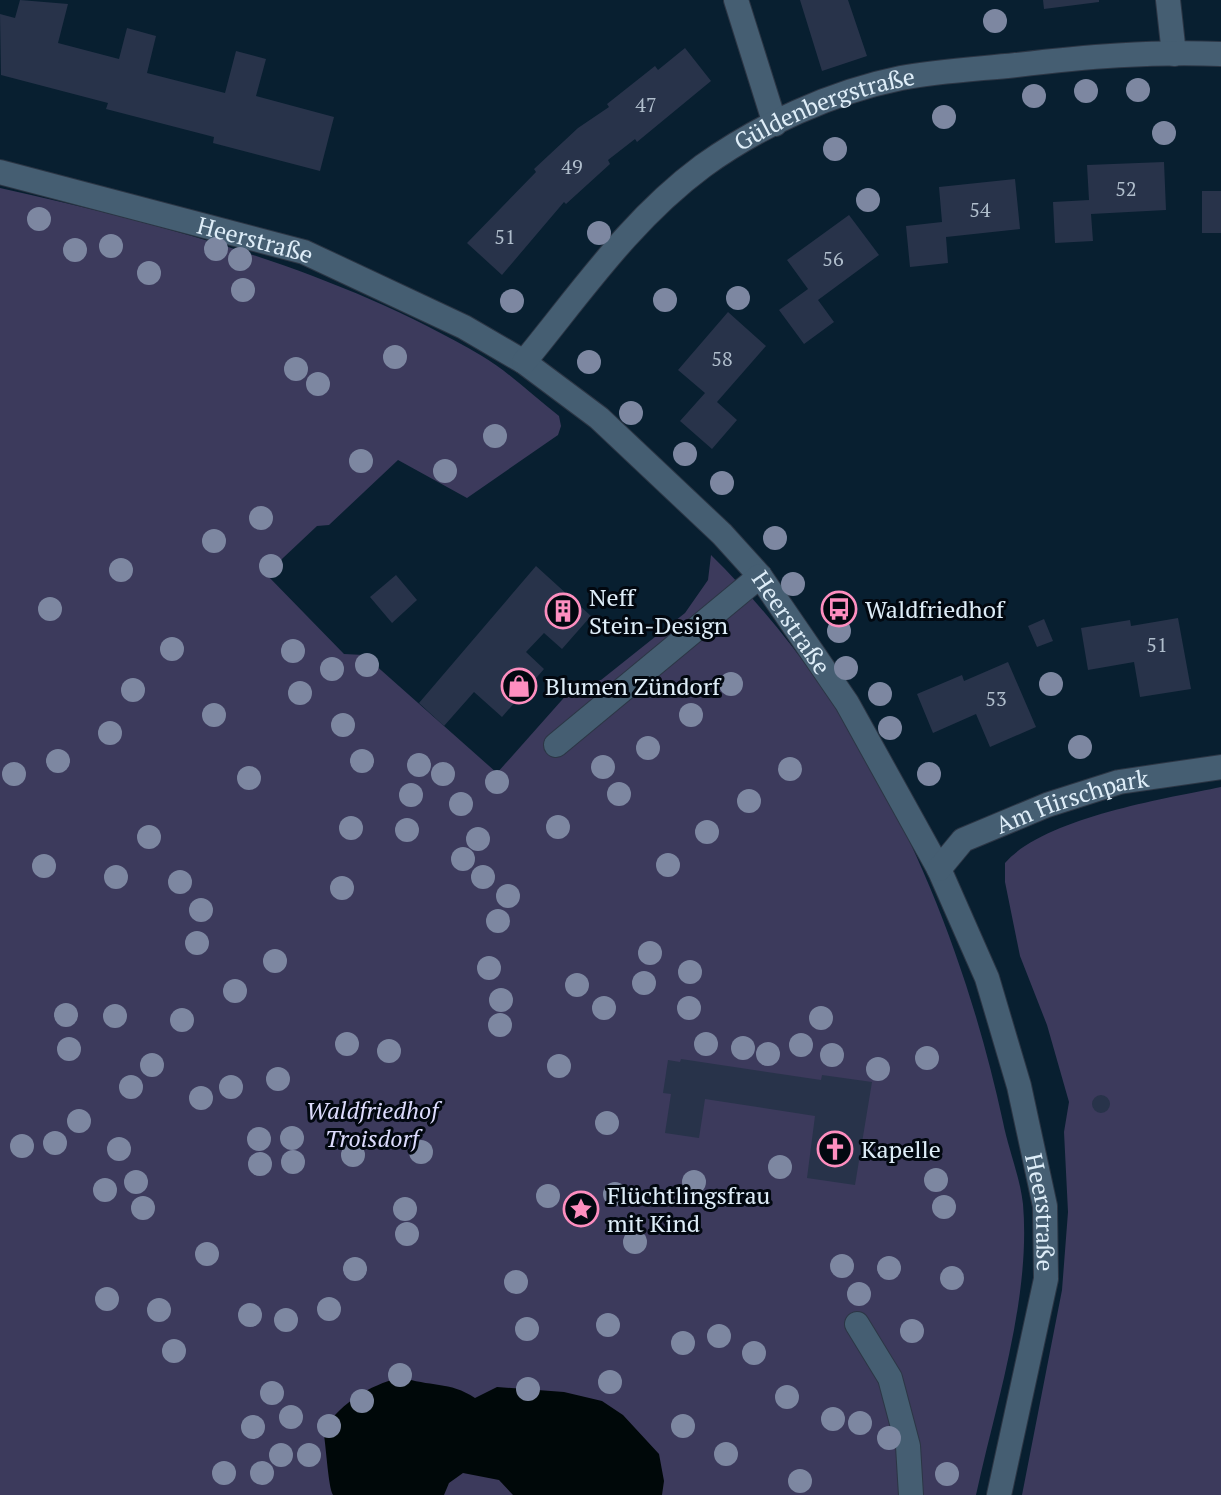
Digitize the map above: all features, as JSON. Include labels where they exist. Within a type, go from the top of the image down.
[{"type":"street","points":[[736,0],[775,124]]},
{"type":"street","points":[[1168,0],[1174,54]]},
{"type":"street","name":"Güldenbergstraße","points":[[524,362],[630,231],[703,166],[775,124],[866,87],[902,78],[1073,58],[1221,54]]},
{"type":"street","name":"Heerstraße","points":[[0,172],[304,252],[439,314],[524,362],[599,418],[703,516],[760,576],[847,703],[939,869],[987,978],[1019,1086],[1045,1206],[1046,1279],[999,1495]]},
{"type":"street","points":[[556,745],[760,576]]},
{"type":"street","name":"Am Hirschpark","points":[[939,869],[963,840],[1047,805],[1119,782],[1221,767]]},
{"type":"street","points":[[857,1324],[890,1378],[908,1446],[911,1495]]},
{"type":"green space","name":"Waldfriedhof Troisdorf","points":[[0,188],[186,234],[308,274],[368,298],[482,356],[559,416],[561,426],[558,435],[467,498],[398,460],[329,525],[317,526],[266,574],[344,654],[364,655],[497,773],[577,683],[601,680],[685,613],[708,580],[711,555],[766,614],[815,678],[859,746],[898,817],[931,891],[960,967],[984,1044],[1017,1173],[1023,1204],[1022,1276],[1010,1350],[976,1495],[0,1495]]},
{"type":"green space","points":[[1221,787],[1221,1495],[1022,1495],[1062,1290],[1068,1212],[1064,1132],[1069,1102],[1047,1025],[1020,956],[1005,882],[1005,863],[1023,847],[1075,822],[1137,804]]},
{"type":"shaded area","points":[[401,1377],[457,1389],[475,1398],[497,1387],[564,1392],[602,1401],[623,1415],[659,1454],[664,1481],[662,1495],[513,1495],[499,1480],[463,1473],[449,1483],[444,1495],[333,1495],[323,1429],[357,1396]]},
{"type":"building","points":[[20,0],[68,4],[58,43],[119,59],[127,28],[156,36],[147,73],[225,93],[236,51],[266,59],[256,96],[334,117],[320,171],[213,143],[214,137],[106,109],[108,103],[1,75],[0,14],[15,18]]},
{"type":"building","points":[[800,0],[848,0],[867,56],[822,71]]},
{"type":"building","points":[[1043,0],[1099,0],[1099,2],[1044,9]]},
{"type":"building","points":[[685,48],[711,81],[637,142],[635,139],[608,160],[610,164],[566,204],[564,202],[502,275],[467,243],[536,172],[534,169],[578,128],[609,107],[607,104],[655,66],[658,70]]},
{"type":"building","points":[[1164,162],[1166,210],[1091,214],[1093,241],[1055,243],[1053,202],[1089,200],[1087,165]]},
{"type":"building","points":[[1015,179],[1020,229],[946,237],[948,263],[910,267],[906,226],[942,222],[939,187]]},
{"type":"building","points":[[1202,191],[1221,191],[1221,233],[1202,233]]},
{"type":"building","points":[[849,215],[879,255],[818,300],[834,322],[804,344],[779,310],[808,289],[787,260]]},
{"type":"building","points":[[728,312],[766,346],[717,402],[737,420],[712,449],[680,421],[705,393],[678,370]]},
{"type":"building","points":[[536,566],[591,616],[562,649],[544,633],[526,652],[544,669],[502,717],[474,692],[444,726],[419,703]]},
{"type":"building","points":[[396,575],[417,600],[392,623],[370,597]]},
{"type":"building","points":[[1178,618],[1191,689],[1140,697],[1134,662],[1088,670],[1081,628],[1130,620],[1131,626]]},
{"type":"building","points":[[1044,619],[1053,641],[1037,647],[1028,626]]},
{"type":"building","points":[[1008,662],[1036,727],[990,747],[976,714],[933,733],[917,694],[962,675],[964,681]]},
{"type":"building","points":[[681,1059],[821,1080],[822,1075],[872,1082],[855,1185],[807,1178],[815,1116],[705,1099],[699,1138],[665,1133],[671,1094],[663,1093],[668,1060],[680,1062]]},
{"type":"building","points":[[1097,1095],[1105,1095],[1110,1104],[1108,1111],[1097,1113],[1092,1108],[1092,1100]]},
{"type":"place","name":"Waldfriedhof","points":[[839,609]]},
{"type":"place","name":"Neff Stein-Design","points":[[563,611]]},
{"type":"place","name":"Blumen Zündorf","points":[[519,686]]},
{"type":"place","name":"Kapelle","points":[[835,1149]]},
{"type":"place","name":"Flüchtlingsfrau mit Kind","points":[[581,1209]]}]
